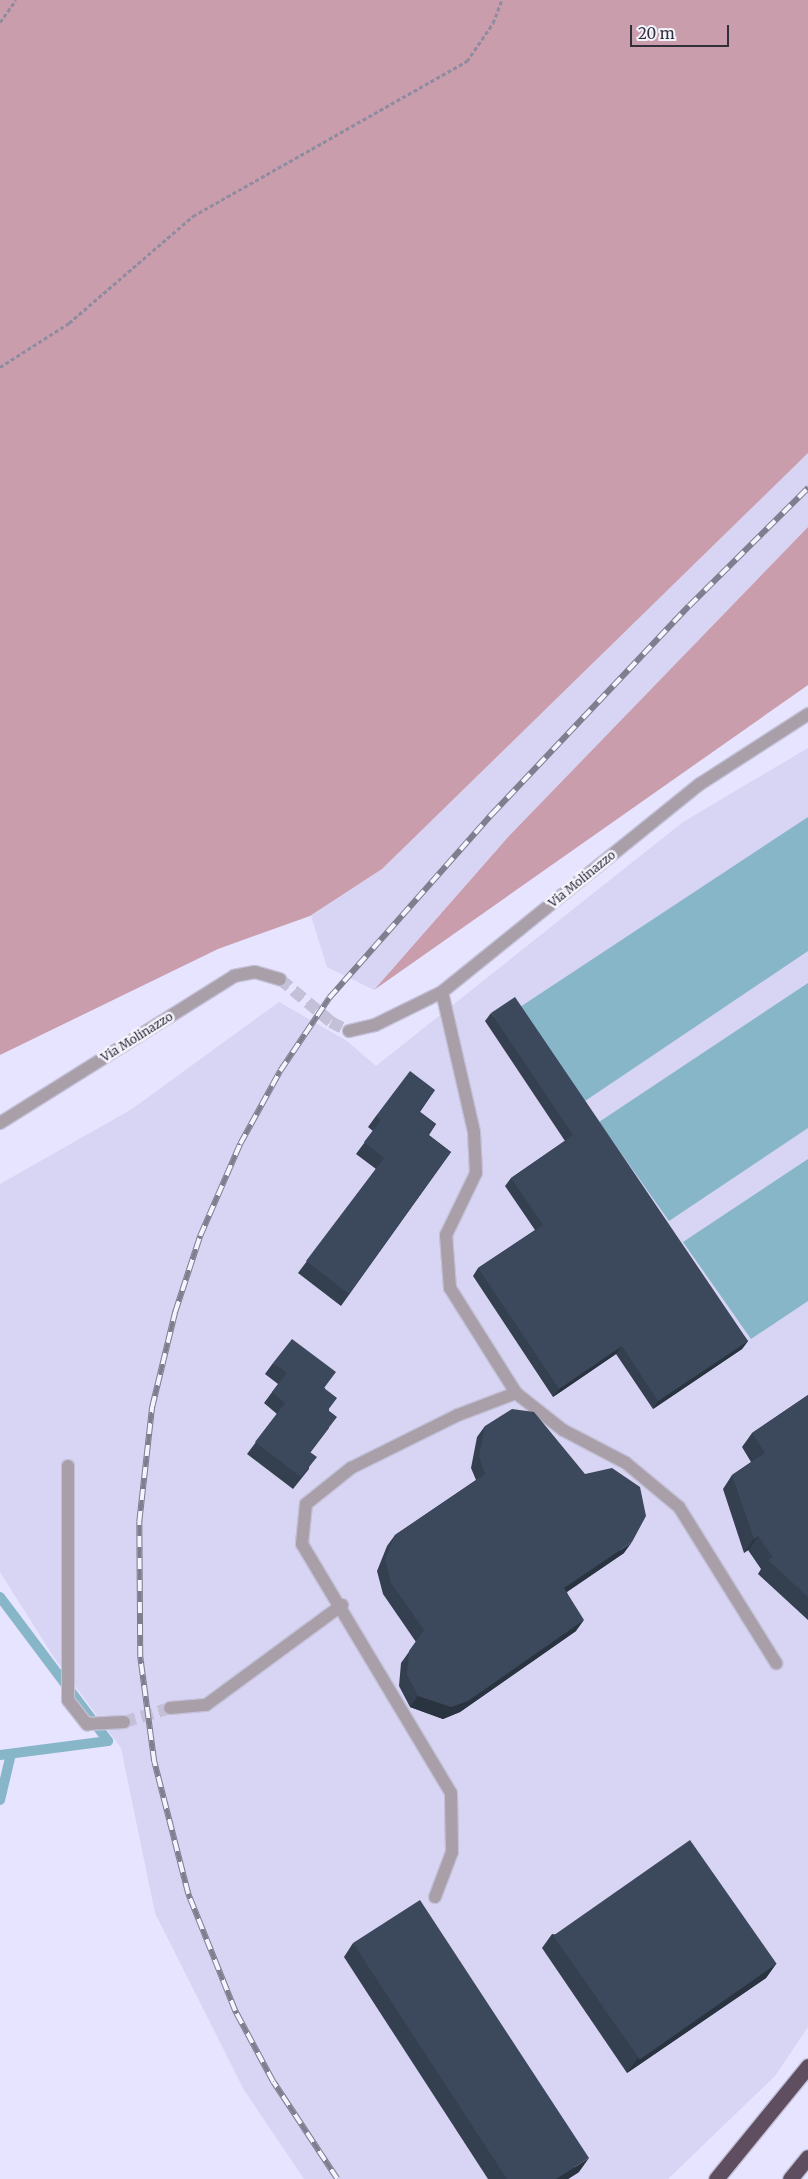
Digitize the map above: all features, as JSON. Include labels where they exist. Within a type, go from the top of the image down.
[{"type":"highway","points":[[716,2179],[808,2066]]},
{"type":"highway","points":[[790,2179],[808,2157]]},
{"type":"street","name":"Via Molinazzo","points":[[349,1031],[375,1025],[442,992],[700,784],[808,714]]},
{"type":"street","name":"Via Molinazzo","points":[[0,1124],[234,976],[255,972],[280,979]]},
{"type":"street","points":[[442,992],[474,1132],[476,1173],[446,1236],[450,1288],[516,1393],[563,1430],[626,1463],[679,1507],[776,1663]]},
{"type":"street","points":[[435,1897],[452,1852],[452,1793],[342,1605],[302,1544],[306,1504],[351,1468],[458,1415],[516,1393]]},
{"type":"street","points":[[68,1466],[68,1700],[86,1724],[124,1722]]},
{"type":"street","points":[[170,1708],[206,1705],[342,1605]]},
{"type":"path","points":[[0,22],[16,0]]},
{"type":"path","points":[[0,367],[69,324],[193,216],[467,61],[493,23],[502,0]]},
{"type":"shaded area","points":[[0,0],[808,0],[808,453],[382,869],[310,916],[218,949],[0,1055]]},
{"type":"shaded area","points":[[808,453],[808,527],[509,836],[374,990],[327,967],[311,916],[382,869]]},
{"type":"shaded area","points":[[808,527],[808,685],[374,990],[509,836]]},
{"type":"shaded area","points":[[808,748],[808,2027],[775,2076],[668,2179],[304,2179],[244,2090],[155,1913],[121,1748],[55,1659],[0,1572],[0,1184],[132,1109],[279,1002],[347,1041],[376,1066],[683,822]]},
{"type":"water","points":[[808,817],[808,951],[585,1101],[520,1007]]},
{"type":"water","points":[[808,983],[808,1128],[669,1221],[599,1122]]},
{"type":"water","points":[[808,1159],[808,1301],[751,1339],[683,1242]]},
{"type":"building","points":[[515,997],[748,1341],[658,1401],[622,1346],[559,1389],[478,1268],[543,1225],[511,1178],[573,1135],[491,1013]]},
{"type":"building","points":[[410,1071],[435,1090],[419,1111],[436,1124],[428,1135],[451,1152],[349,1294],[306,1261],[384,1158],[364,1142],[381,1120],[376,1116]]},
{"type":"building","points":[[292,1339],[336,1372],[324,1388],[337,1398],[328,1410],[337,1417],[310,1452],[317,1457],[301,1477],[255,1442],[285,1403],[272,1392],[287,1373],[273,1363]]},
{"type":"building","points":[[808,1395],[808,1597],[768,1560],[773,1557],[758,1536],[754,1539],[732,1475],[765,1453],[752,1433]]},
{"type":"building","points":[[512,1409],[534,1412],[585,1474],[612,1468],[640,1487],[646,1516],[632,1542],[564,1588],[584,1620],[468,1701],[451,1707],[418,1696],[407,1675],[409,1651],[424,1630],[391,1583],[385,1559],[395,1535],[485,1474],[479,1456],[485,1426]]},
{"type":"building","points":[[690,1840],[777,1964],[640,2059],[553,1936]]},
{"type":"building","points":[[420,1900],[589,2158],[556,2179],[507,2179],[353,1943]]},
{"type":"waterway","points":[[0,1597],[108,1741],[0,1755]]},
{"type":"waterway","points":[[0,1800],[11,1754]]},
{"type":"tunnel","points":[[280,979],[331,1022],[349,1031]]},
{"type":"tunnel","points":[[124,1722],[170,1708]]},
{"type":"railway","points":[[337,2179],[273,2082],[235,2011],[188,1894],[154,1762],[140,1657],[139,1522],[152,1407],[175,1312],[200,1236],[240,1144],[280,1071],[329,998],[492,814],[689,606],[808,488]]}]
